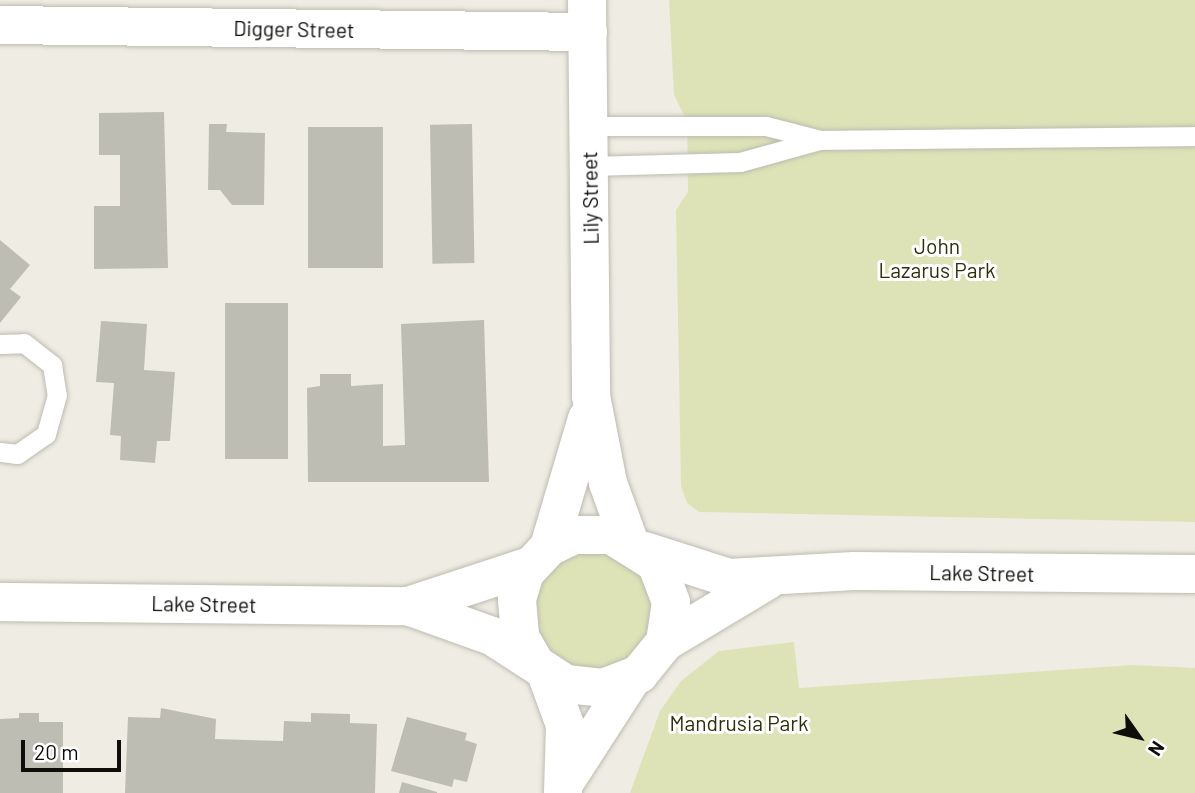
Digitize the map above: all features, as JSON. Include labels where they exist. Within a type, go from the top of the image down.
[{"type":"main road","name":"Digger Street","points":[[0,25],[587,16]]},
{"type":"main road","name":"Lily Street","points":[[587,16],[592,396],[608,483],[637,546]]},
{"type":"main road","name":"Lily Street","points":[[540,556],[578,466],[592,396]]},
{"type":"main road","points":[[593,533],[637,546],[670,593],[664,642],[632,678],[564,788],[565,725],[516,619],[540,556],[593,533]]},
{"type":"main road","name":"Lake Street","points":[[637,546],[708,575],[770,579],[853,571],[1195,575]]},
{"type":"main road","name":"Lake Street","points":[[408,606],[540,556]]},
{"type":"main road","name":"Lake Street","points":[[664,642],[770,579]]},
{"type":"main road","name":"Lake Street","points":[[0,602],[408,606],[492,636],[540,667]]},
{"type":"main road","points":[[540,667],[588,688],[632,678]]},
{"type":"lane","points":[[589,125],[766,126],[820,140]]},
{"type":"lane","points":[[589,166],[740,162],[820,140],[1195,136]]},
{"type":"lane","points":[[0,344],[24,343],[52,365],[57,395],[46,434],[17,454],[0,452]]},
{"type":"green space","name":"John Lazarus Park","points":[[669,0],[1195,0],[1195,522],[699,512],[687,503],[681,486],[676,210],[688,192],[687,121],[674,95]]},
{"type":"green space","points":[[593,553],[616,558],[635,570],[647,589],[652,612],[647,635],[635,654],[616,666],[593,671],[570,666],[551,654],[539,635],[534,612],[539,589],[551,570],[570,558]]},
{"type":"green space","name":"Mandrusia Park","points":[[794,642],[799,688],[1133,665],[1195,668],[1195,793],[630,793],[660,711],[681,681],[719,651]]},
{"type":"building","points":[[164,112],[168,268],[94,269],[94,206],[120,206],[120,155],[99,155],[99,113]]},
{"type":"building","points":[[209,124],[227,124],[226,132],[265,133],[264,205],[232,205],[220,190],[208,190]]},
{"type":"building","points":[[472,124],[474,263],[432,264],[430,125]]},
{"type":"building","points":[[308,127],[383,127],[383,268],[308,268]]},
{"type":"building","points":[[0,240],[30,265],[10,289],[21,297],[0,323]]},
{"type":"building","points":[[225,303],[288,303],[288,459],[225,459]]},
{"type":"building","points":[[484,320],[489,482],[308,482],[307,388],[320,386],[320,374],[351,374],[351,386],[383,384],[383,446],[405,445],[401,324]]},
{"type":"building","points":[[101,321],[147,324],[144,370],[175,372],[170,441],[157,441],[155,463],[120,460],[121,436],[110,435],[114,383],[96,382]]},
{"type":"building","points":[[161,708],[216,719],[215,739],[283,741],[284,721],[311,722],[311,713],[350,714],[350,723],[377,724],[375,793],[125,793],[128,717],[160,718]]},
{"type":"building","points":[[19,713],[39,713],[39,722],[63,722],[63,793],[0,793],[0,719],[19,718]]},
{"type":"building","points":[[407,717],[467,733],[465,740],[477,744],[467,782],[454,779],[452,787],[391,771]]},
{"type":"building","points":[[402,782],[437,792],[437,793],[399,793]]}]
